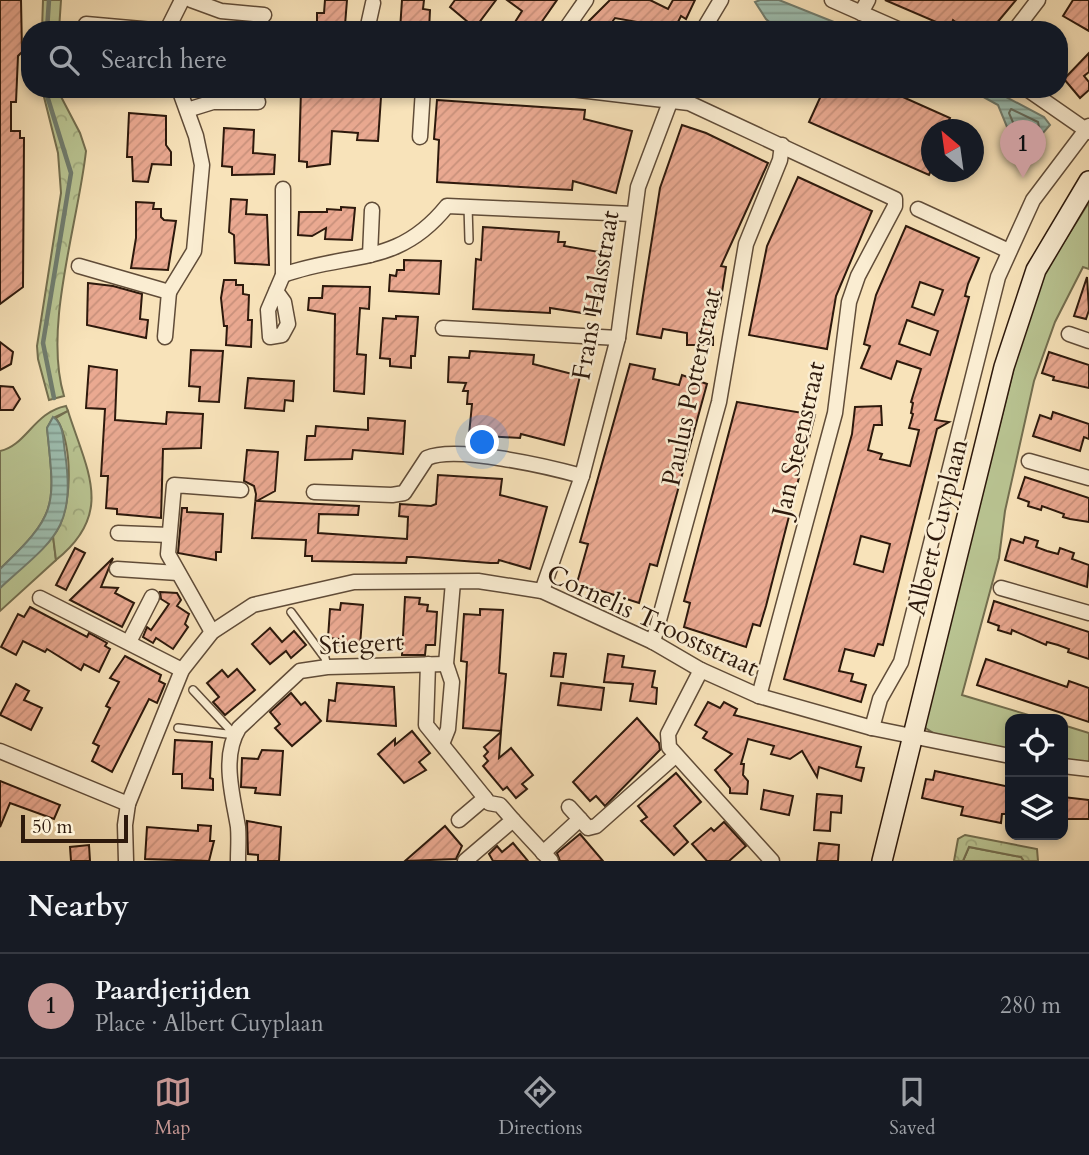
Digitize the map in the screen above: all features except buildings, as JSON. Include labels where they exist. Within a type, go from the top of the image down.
[{"type":"street","points":[[172,21],[182,0]]},
{"type":"street","points":[[191,0],[221,11],[264,15]]},
{"type":"street","points":[[571,21],[586,0]]},
{"type":"street","points":[[708,21],[721,0]]},
{"type":"street","points":[[832,0],[864,6],[886,21]]},
{"type":"street","points":[[1022,21],[1038,0]]},
{"type":"street","points":[[369,21],[373,3]]},
{"type":"street","points":[[165,337],[169,292],[194,251],[202,165],[182,98]]},
{"type":"street","points":[[419,137],[423,98]]},
{"type":"street","name":"Frans Halsstraat","points":[[542,591],[582,476],[618,338],[638,187],[672,98]]},
{"type":"street","points":[[679,98],[782,145]]},
{"type":"street","points":[[1041,98],[1088,129]]},
{"type":"street","points":[[187,110],[213,102],[258,102]]},
{"type":"street","name":"Albert Cuyplaan","points":[[872,727],[880,699],[901,662],[995,290],[1009,251],[1033,200],[1088,129]]},
{"type":"street","name":"Jan Steenstraat","points":[[759,696],[835,413],[849,302],[858,276],[895,206],[895,199],[782,145]]},
{"type":"street","name":"Paulus Potterstraat","points":[[653,642],[719,401],[746,244],[780,160],[782,145]]},
{"type":"street","name":"Albert Cuyplaan","points":[[882,861],[1004,367],[1036,270],[1089,181]]},
{"type":"street","points":[[276,291],[283,275],[283,189]]},
{"type":"street","name":"Albert Cuyplaan","points":[[1068,214],[1089,191]]},
{"type":"street","points":[[283,275],[411,241],[430,227],[447,206],[633,215]]},
{"type":"street","points":[[918,209],[1009,251]]},
{"type":"street","points":[[370,254],[372,210]]},
{"type":"street","points":[[79,266],[169,292]]},
{"type":"street","points":[[443,328],[618,338]]},
{"type":"street","points":[[1069,334],[1089,341]]},
{"type":"street","points":[[314,492],[393,495],[404,493],[427,458],[447,454],[537,463],[582,476]]},
{"type":"street","points":[[1029,461],[1089,478]]},
{"type":"street","points":[[212,632],[168,554],[174,485],[241,490]]},
{"type":"street","points":[[118,533],[169,536]]},
{"type":"street","points":[[117,569],[178,573]]},
{"type":"street","name":"Cornelis Trooststraat","points":[[127,861],[125,825],[128,804],[182,670],[212,632],[253,605],[354,582],[478,581],[542,591],[653,642],[701,670],[759,696],[872,727],[1005,755]]},
{"type":"street","points":[[442,744],[448,729],[452,682],[446,664],[453,582]]},
{"type":"street","points":[[1001,588],[1089,613]]},
{"type":"street","points":[[128,642],[152,597]]},
{"type":"street","points":[[40,598],[182,670]]},
{"type":"street","name":"Stiegert","points":[[428,664],[426,725],[489,803],[500,805],[547,857]]},
{"type":"street","name":"Stiegert","points":[[235,735],[300,671],[327,667],[446,664]]},
{"type":"street","points":[[701,670],[668,734],[669,747],[772,861]]},
{"type":"street","points":[[235,735],[230,790],[238,827],[238,861]]},
{"type":"street","points":[[0,751],[128,804]]},
{"type":"street","points":[[569,807],[588,828],[596,826],[675,756]]},
{"type":"street","points":[[1068,767],[1089,769]]},
{"type":"street","points":[[459,820],[485,798]]},
{"type":"street","points":[[547,857],[580,819]]},
{"type":"street","points":[[465,861],[513,820]]},
{"type":"lane","points":[[468,206],[469,240]]},
{"type":"lane","points":[[291,612],[326,658],[327,667]]},
{"type":"lane","points":[[194,690],[235,735]]},
{"type":"lane","points":[[178,728],[235,735]]},
{"type":"green space","points":[[43,0],[61,0],[60,21],[42,21]]},
{"type":"green space","points":[[44,98],[62,98],[86,151],[64,275],[57,339],[64,396],[49,400],[37,346],[61,193],[58,153]]},
{"type":"green space","points":[[1089,202],[1089,269],[1083,267],[1055,322],[1034,381],[1005,511],[999,558],[962,695],[1025,714],[1005,714],[1005,749],[935,734],[924,727],[1017,355],[1040,280]]},
{"type":"green space","points":[[66,406],[68,411],[53,418],[47,428],[51,475],[49,507],[33,534],[0,569],[0,451],[17,443],[46,415]]},
{"type":"green space","points":[[68,411],[88,472],[91,508],[74,543],[56,560],[53,536],[60,526],[64,512],[69,478],[66,444],[56,418]]},
{"type":"green space","points":[[53,536],[56,560],[0,611],[0,588]]},
{"type":"green space","points":[[1068,727],[1089,733],[1089,764],[1068,761]]},
{"type":"green space","points":[[965,835],[1037,849],[1038,861],[1024,861],[1021,857],[969,847],[963,861],[954,861],[958,839]]},
{"type":"green space","points":[[969,847],[1021,857],[1024,861],[963,861]]},
{"type":"water","points":[[779,0],[832,21],[768,21],[755,2]]},
{"type":"water","points":[[985,98],[1008,98],[1044,117],[1050,125],[1043,133],[1023,144],[1012,139],[998,105]]},
{"type":"water","points":[[53,417],[61,428],[68,478],[64,516],[47,544],[0,588],[0,569],[33,534],[49,507],[51,475],[47,428]]},
{"type":"waterway","points":[[48,21],[49,0]]},
{"type":"waterway","points":[[48,98],[71,173],[43,343],[54,398]]},
{"type":"place","name":"Paardjerijden","points":[[1023,178]]}]
